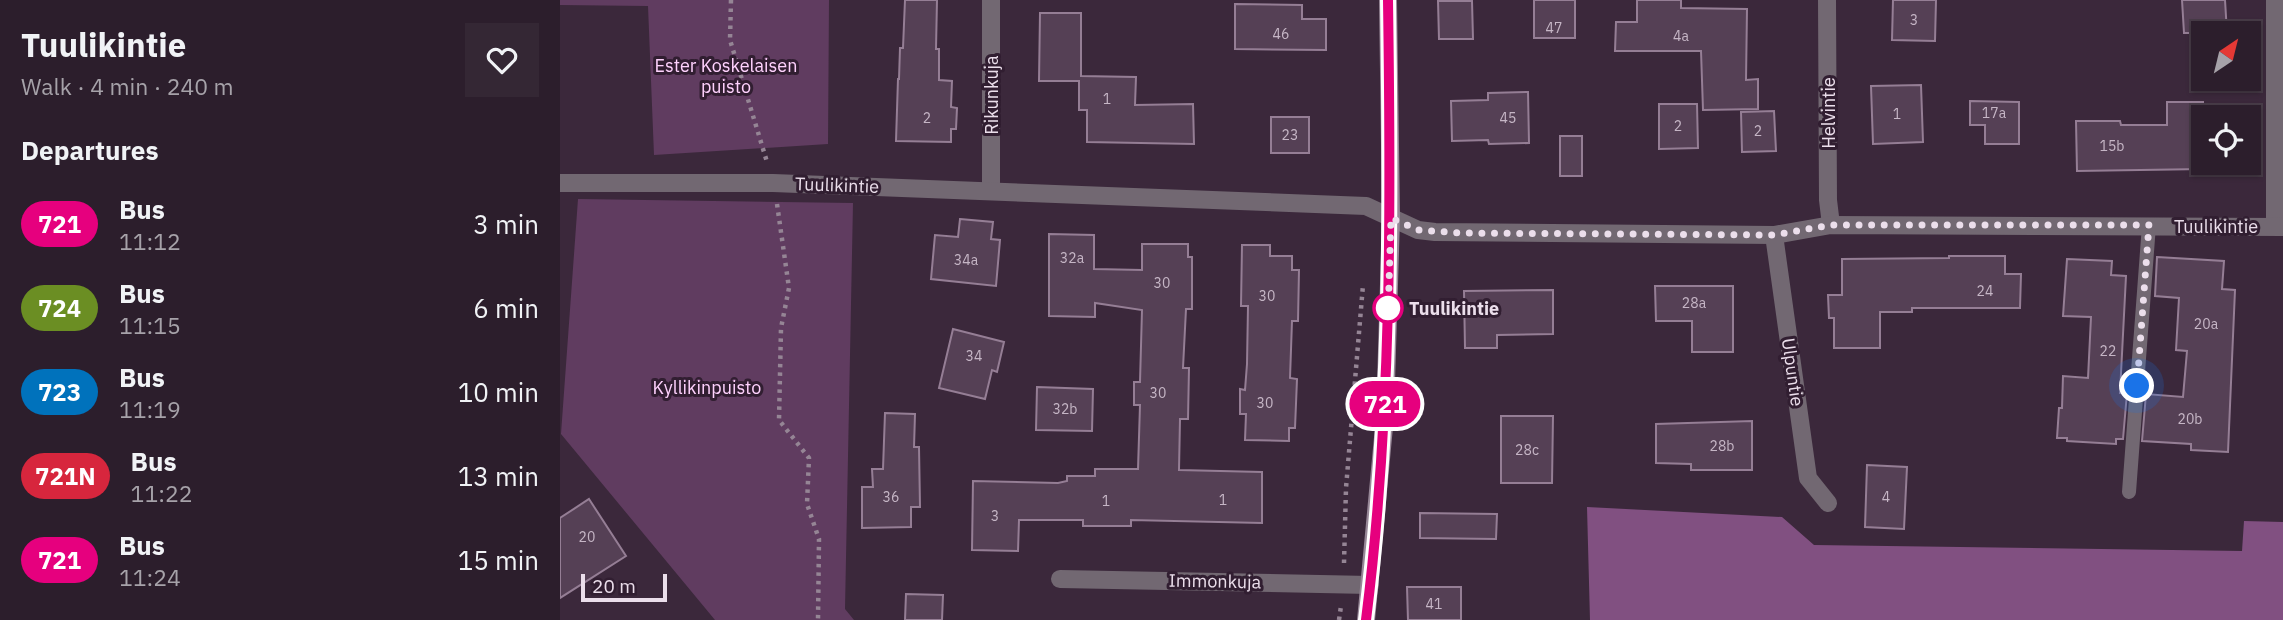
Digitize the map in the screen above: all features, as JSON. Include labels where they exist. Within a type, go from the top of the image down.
[{"type":"street","name":"Rikunkuja","points":[[991,0],[991,190]]},
{"type":"street","points":[[1366,620],[1385,416],[1391,218],[1388,0]]},
{"type":"street","name":"Helvintie","points":[[1827,0],[1828,200],[1831,225]]},
{"type":"street","points":[[2275,0],[2279,226]]},
{"type":"street","name":"Tuulikintie","points":[[560,183],[773,183],[1367,206],[1418,230],[1435,232],[1774,235],[1831,225],[2279,226]]},
{"type":"street","name":"Ulpuntie","points":[[1774,235],[1808,478],[1828,503]]},
{"type":"street","name":"Immonkuja","points":[[1060,579],[1370,584]]},
{"type":"lane","points":[[2129,492],[2149,225]]},
{"type":"path","points":[[731,0],[730,40],[773,183],[785,244],[789,288],[781,327],[779,419],[809,458],[807,503],[819,539],[818,620]]},
{"type":"path","points":[[1339,620],[1344,583],[1346,488],[1364,272]]},
{"type":"green space","name":"Ester Koskelaisen puisto","points":[[560,0],[829,0],[828,144],[654,155],[648,6],[560,5]]},
{"type":"green space","name":"Kyllikinpuisto","points":[[578,199],[853,203],[845,609],[854,620],[715,620],[561,434]]},
{"type":"shaded area","points":[[1587,507],[1782,517],[1814,545],[2242,551],[2244,521],[2283,522],[2283,620],[1590,620]]},
{"type":"building","points":[[905,0],[937,0],[936,49],[939,49],[939,80],[952,81],[951,107],[957,108],[956,129],[951,129],[951,142],[896,141]]},
{"type":"building","points":[[1534,0],[1575,0],[1575,38],[1534,38]]},
{"type":"building","points":[[1637,0],[1681,0],[1681,8],[1747,9],[1746,80],[1758,79],[1758,109],[1703,110],[1701,51],[1615,51],[1616,22],[1637,22]]},
{"type":"building","points":[[1893,0],[1936,0],[1935,41],[1892,40]]},
{"type":"building","points":[[2182,0],[2225,0],[2226,21],[2191,21],[2191,33],[2184,33]]},
{"type":"building","points":[[1438,1],[1472,1],[1473,39],[1439,39]]},
{"type":"building","points":[[1235,4],[1302,5],[1302,19],[1326,19],[1326,50],[1235,49]]},
{"type":"building","points":[[1040,13],[1081,13],[1081,76],[1136,77],[1135,105],[1193,104],[1194,144],[1087,142],[1087,110],[1079,110],[1079,81],[1039,81]]},
{"type":"building","points":[[1921,85],[1923,142],[1873,144],[1871,86]]},
{"type":"building","points":[[1528,92],[1529,143],[1452,141],[1451,101],[1488,100],[1488,93]]},
{"type":"building","points":[[1970,101],[2019,102],[2019,144],[1985,144],[1985,125],[1970,125]]},
{"type":"building","points":[[2167,102],[2203,102],[2203,105],[2191,105],[2191,169],[2077,171],[2076,121],[2167,125]]},
{"type":"building","points":[[1659,104],[1697,104],[1698,148],[1659,149]]},
{"type":"building","points":[[1774,111],[1776,151],[1742,152],[1741,112]]},
{"type":"building","points":[[1271,117],[1309,117],[1309,153],[1271,153]]},
{"type":"building","points":[[1560,136],[1582,136],[1582,176],[1560,176]]},
{"type":"building","points":[[960,219],[993,222],[991,239],[1000,240],[996,286],[931,279],[935,235],[958,237]]},
{"type":"building","points":[[1049,234],[1094,235],[1094,269],[1142,270],[1142,244],[1188,244],[1188,257],[1192,257],[1192,309],[1186,309],[1183,368],[1189,368],[1188,419],[1180,419],[1179,470],[1262,472],[1262,523],[1131,520],[1131,526],[1083,526],[1083,520],[1019,520],[1018,551],[972,550],[973,481],[1058,483],[1067,481],[1067,476],[1095,476],[1095,469],[1138,469],[1140,405],[1134,405],[1134,382],[1140,382],[1142,310],[1095,303],[1095,317],[1049,316]]},
{"type":"building","points":[[1242,245],[1270,245],[1270,256],[1292,256],[1292,270],[1299,270],[1298,321],[1292,321],[1290,378],[1297,379],[1295,428],[1289,428],[1289,441],[1245,440],[1246,414],[1240,414],[1240,389],[1245,390],[1248,306],[1241,306]]},
{"type":"building","points":[[2005,256],[2005,274],[2021,274],[2020,308],[1912,308],[1912,312],[1880,312],[1880,348],[1834,348],[1834,318],[1829,318],[1828,295],[1842,295],[1842,259]]},
{"type":"building","points":[[2157,257],[2224,261],[2222,289],[2235,290],[2228,452],[2191,450],[2191,444],[2142,441],[2146,394],[2183,397],[2187,351],[2176,350],[2179,298],[2155,296]]},
{"type":"building","points":[[2067,259],[2112,261],[2111,275],[2126,276],[2120,393],[2127,393],[2123,439],[2116,439],[2116,444],[2057,438],[2063,376],[2088,378],[2091,317],[2063,316]]},
{"type":"building","points":[[1655,286],[1733,286],[1733,352],[1692,352],[1692,321],[1656,321]]},
{"type":"building","points":[[1553,290],[1553,334],[1497,335],[1497,348],[1465,348],[1464,291]]},
{"type":"building","points":[[953,329],[1004,342],[997,372],[992,370],[985,399],[939,388]]},
{"type":"building","points":[[1037,387],[1093,389],[1092,431],[1036,430]]},
{"type":"building","points":[[885,413],[915,414],[914,447],[919,447],[920,507],[911,507],[911,527],[862,528],[862,487],[873,487],[872,469],[883,469]]},
{"type":"building","points":[[1501,416],[1553,416],[1552,483],[1501,483]]},
{"type":"building","points":[[1752,421],[1752,470],[1691,470],[1691,464],[1656,463],[1656,424]]},
{"type":"building","points":[[1867,465],[1907,467],[1904,529],[1865,527]]},
{"type":"building","points":[[589,499],[626,556],[560,598],[560,518]]},
{"type":"building","points":[[1420,513],[1497,514],[1496,539],[1420,538]]},
{"type":"building","points":[[1407,587],[1461,587],[1461,620],[1408,620]]},
{"type":"building","points":[[906,594],[943,595],[942,620],[905,620]]},
{"type":"bus line","name":"721","points":[[1366,620],[1385,416],[1391,218],[1388,0]]},
{"type":"place","name":"Tuulikintie","points":[[1388,308]]},
{"type":"route","points":[[1388,308],[1388,317],[1391,218],[1418,230],[1461,233],[1774,235],[1831,225],[2149,225],[2137,386]]}]
